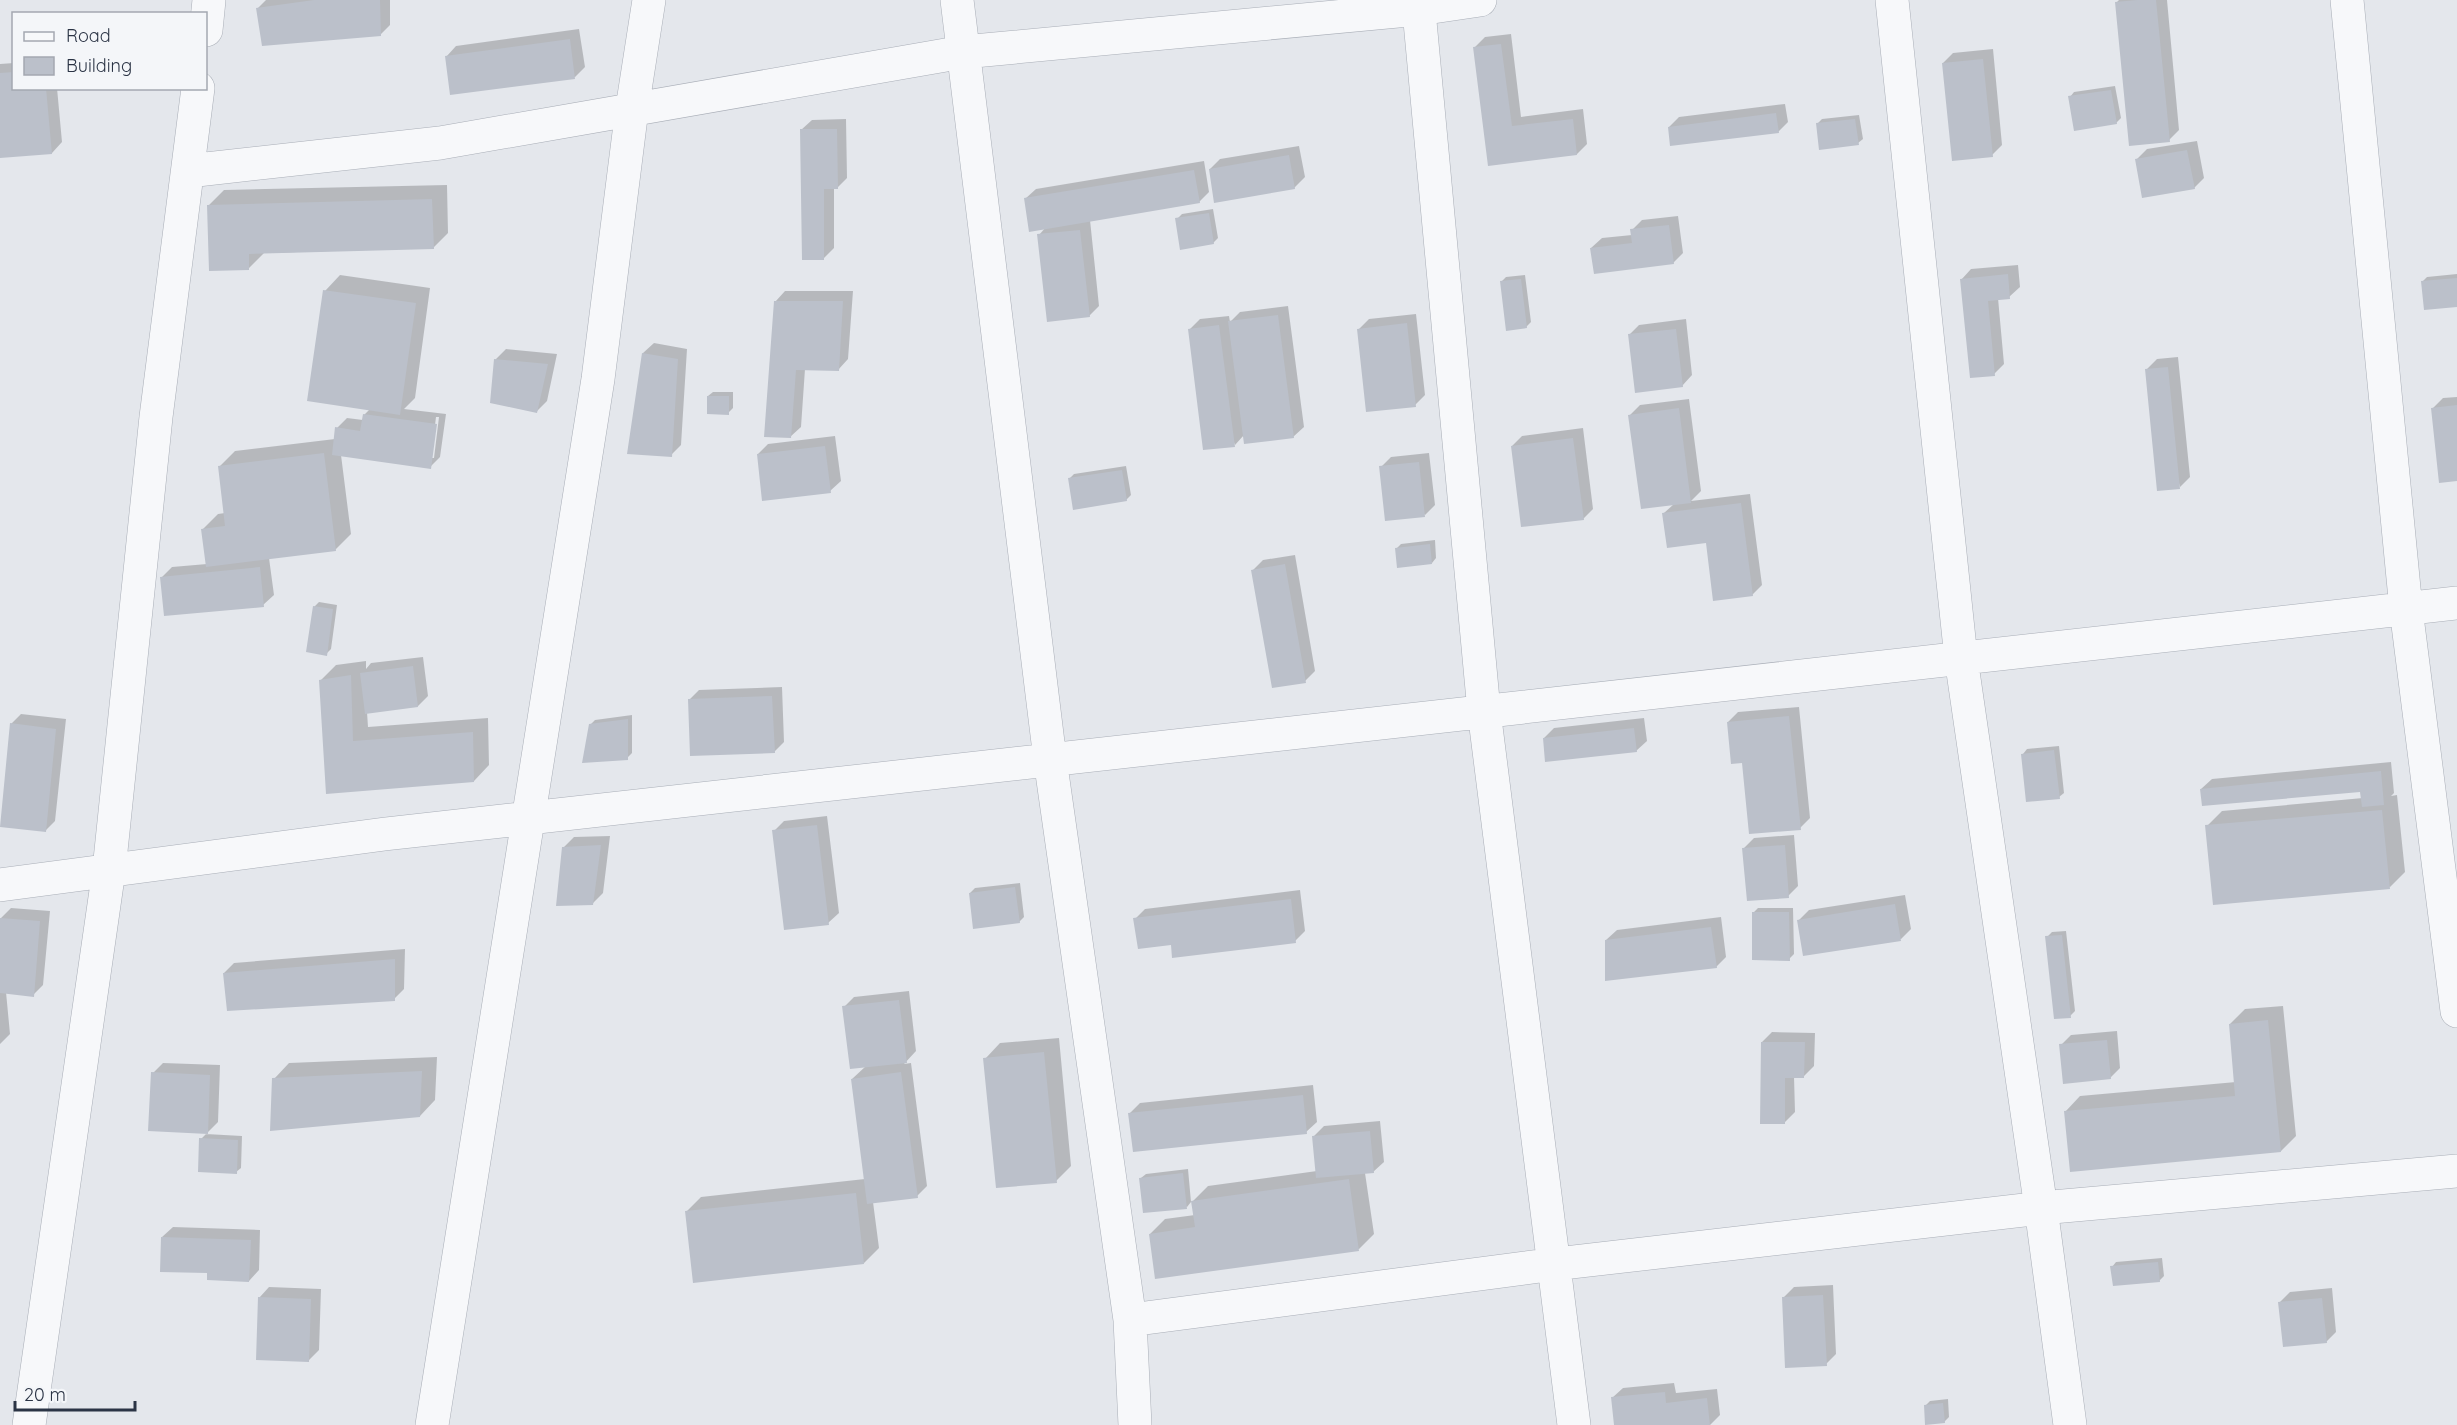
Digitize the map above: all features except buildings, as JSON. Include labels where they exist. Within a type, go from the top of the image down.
[{"type":"street","points":[[207,20],[209,0]]},
{"type":"street","points":[[432,1425],[598,379],[632,109],[649,0]]},
{"type":"street","points":[[957,0],[1050,759],[1130,1320],[1135,1425]]},
{"type":"street","points":[[188,171],[440,143],[963,52],[1419,4],[1480,0]]},
{"type":"street","points":[[1892,0],[1961,658],[2041,1208],[2070,1425]]},
{"type":"street","points":[[2347,0],[2406,609],[2457,1011]]},
{"type":"street","points":[[1419,4],[1484,711],[1574,1425]]},
{"type":"street","points":[[29,1425],[109,870],[156,417],[198,90]]},
{"type":"street","points":[[0,885],[385,834],[2457,603]]},
{"type":"street","points":[[1130,1320],[1555,1264],[2041,1208],[2457,1171]]}]
